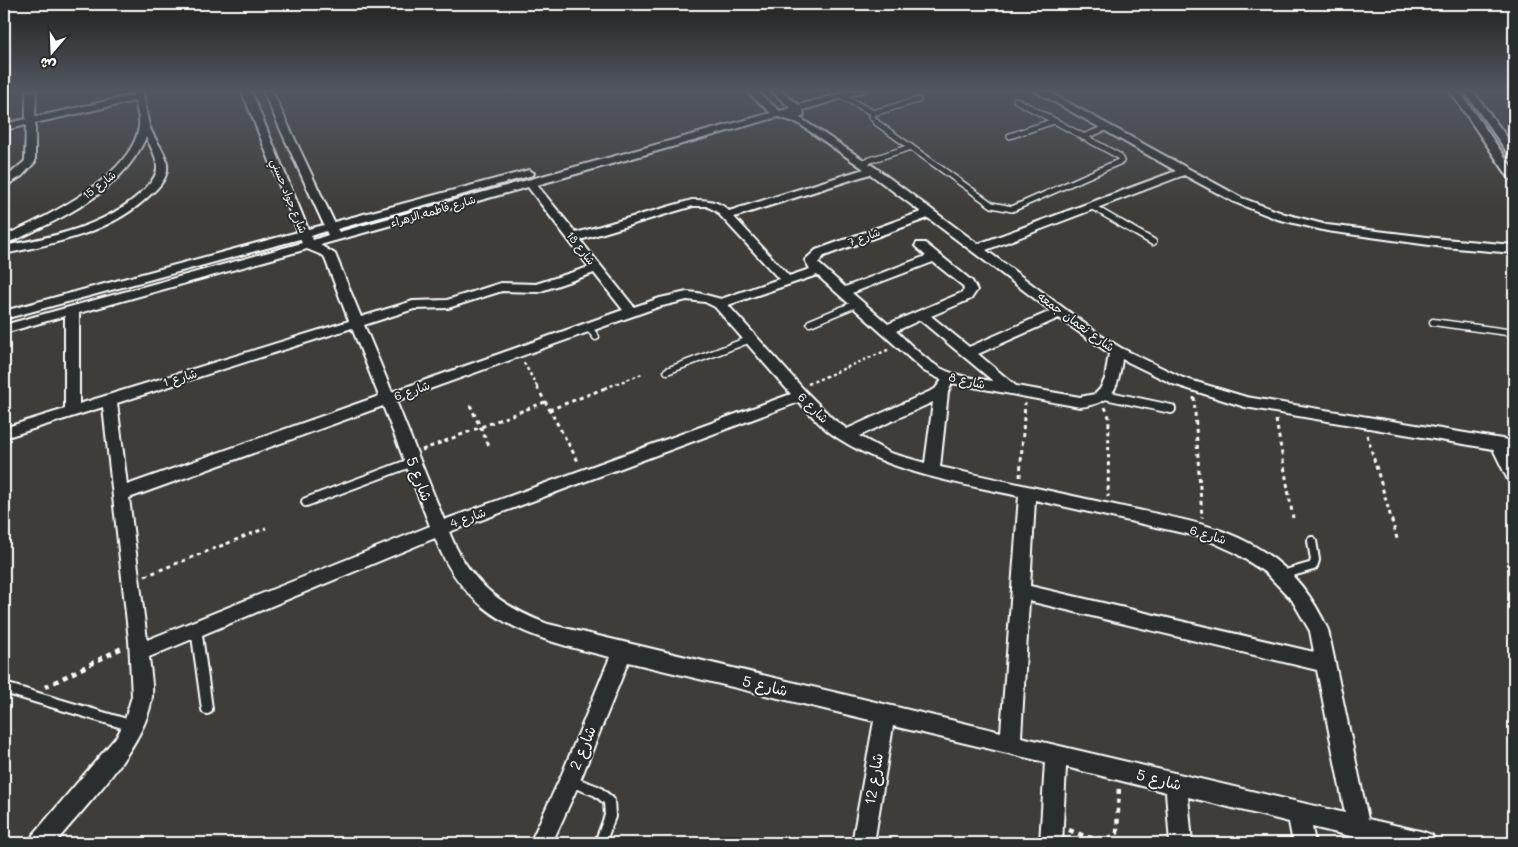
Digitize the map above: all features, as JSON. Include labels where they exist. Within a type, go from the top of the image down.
[{"type":"street","points":[[4,184],[30,162],[30,131]]},
{"type":"street","name":"شارع 15","points":[[4,240],[70,207],[110,177],[135,150],[143,131]]},
{"type":"street","points":[[4,250],[48,241],[78,232],[105,221],[145,196],[156,183],[162,171],[161,161],[147,131]]},
{"type":"street","name":"شارع جواد حسني","points":[[262,131],[309,245]]},
{"type":"street","name":"شارع جواد حسني","points":[[285,131],[331,226],[332,246]]},
{"type":"street","name":"شارع فاطمه الزهراء","points":[[4,315],[304,233],[700,131]]},
{"type":"street","name":"شارع فاطمه الزهراء","points":[[4,329],[309,245],[332,246],[530,183],[709,131]]},
{"type":"street","name":"شارع نعمان جمعه","points":[[821,131],[1061,312],[1116,351],[1147,368],[1193,386],[1245,402],[1507,446]]},
{"type":"street","points":[[1111,131],[1258,209],[1304,223],[1444,243],[1514,249]]},
{"type":"street","points":[[1481,131],[1514,177]]},
{"type":"street","points":[[1497,131],[1514,154]]},
{"type":"street","points":[[1502,160],[1514,161]]},
{"type":"street","points":[[726,216],[867,167]]},
{"type":"street","points":[[977,249],[1185,171]]},
{"type":"street","name":"شارع 18","points":[[530,183],[632,312]]},
{"type":"street","points":[[573,238],[692,203],[708,203],[715,205],[787,281]]},
{"type":"street","name":"شارع 7","points":[[818,270],[812,264],[812,260],[820,253],[930,213]]},
{"type":"street","points":[[309,245],[332,246]]},
{"type":"street","name":"شارع 5","points":[[332,246],[356,324],[452,560],[466,580],[484,600],[508,616],[535,629],[622,652],[1424,843]]},
{"type":"street","points":[[886,330],[966,296],[970,290],[968,284],[921,246]]},
{"type":"street","points":[[843,292],[934,257]]},
{"type":"street","name":"شارع 1","points":[[4,433],[413,306],[448,304],[501,287],[538,288],[597,268]]},
{"type":"street","points":[[720,304],[818,270]]},
{"type":"street","name":"شارع 8","points":[[818,270],[929,368],[947,377],[1080,402],[1102,397]]},
{"type":"street","name":"شارع 6","points":[[120,494],[519,353],[592,332],[632,312],[688,296],[711,299],[720,304],[798,393],[828,423],[845,436],[885,457],[932,471],[1203,531],[1242,547],[1282,575],[1298,592],[1319,630],[1359,828]]},
{"type":"street","points":[[72,310],[72,412]]},
{"type":"street","points":[[968,353],[1061,312]]},
{"type":"street","points":[[922,315],[968,353],[1019,391]]},
{"type":"street","points":[[1102,397],[1109,390],[1116,351]]},
{"type":"street","points":[[932,471],[941,392],[947,377]]},
{"type":"street","points":[[845,436],[941,392]]},
{"type":"street","name":"شارع 4","points":[[139,646],[196,628],[439,529],[798,393]]},
{"type":"street","points":[[41,843],[112,759],[133,726],[142,696],[139,646],[110,400]]},
{"type":"street","points":[[1507,446],[1514,476]]},
{"type":"street","points":[[1010,745],[1020,591],[1023,491]]},
{"type":"street","points":[[1020,591],[1325,663]]},
{"type":"street","name":"شارع 2","points":[[541,843],[570,781],[622,652]]},
{"type":"street","name":"شارع 12","points":[[863,843],[884,714]]},
{"type":"street","points":[[1052,834],[1056,755]]},
{"type":"street","points":[[1176,784],[1181,843]]},
{"type":"street","points":[[1299,814],[1304,843]]},
{"type":"lane","points":[[888,131],[992,205],[1012,209],[1121,161],[1119,156],[1071,131]]},
{"type":"lane","points":[[1010,136],[1026,131]]},
{"type":"lane","points":[[1083,137],[1100,131]]},
{"type":"lane","points":[[867,167],[911,147]]},
{"type":"lane","points":[[1091,206],[1153,242]]},
{"type":"lane","points":[[810,323],[856,304]]},
{"type":"lane","points":[[1434,322],[1514,333]]},
{"type":"lane","points":[[667,371],[751,339]]},
{"type":"lane","points":[[1102,397],[1171,409]]},
{"type":"lane","points":[[306,502],[412,459]]},
{"type":"lane","points":[[1282,575],[1313,566],[1315,560],[1312,541]]},
{"type":"lane","points":[[196,628],[207,709]]},
{"type":"lane","points":[[4,688],[133,726]]},
{"type":"lane","points":[[570,781],[599,791],[611,801],[610,819],[600,843]]},
{"type":"path","points":[[798,393],[902,344]]},
{"type":"path","points":[[519,353],[585,474]]},
{"type":"path","points":[[549,410],[642,374]]},
{"type":"path","points":[[1193,386],[1203,531]]},
{"type":"path","points":[[1019,391],[1023,491]]},
{"type":"path","points":[[1102,397],[1109,417],[1108,510]]},
{"type":"path","points":[[412,459],[545,402]]},
{"type":"path","points":[[470,405],[490,448]]},
{"type":"path","points":[[1274,407],[1294,518]]},
{"type":"path","points":[[1364,422],[1398,542]]},
{"type":"path","points":[[131,582],[266,528]]},
{"type":"path","points":[[29,696],[139,646]]},
{"type":"path","points":[[1052,834],[1105,840],[1112,838],[1117,833],[1119,771]]}]
